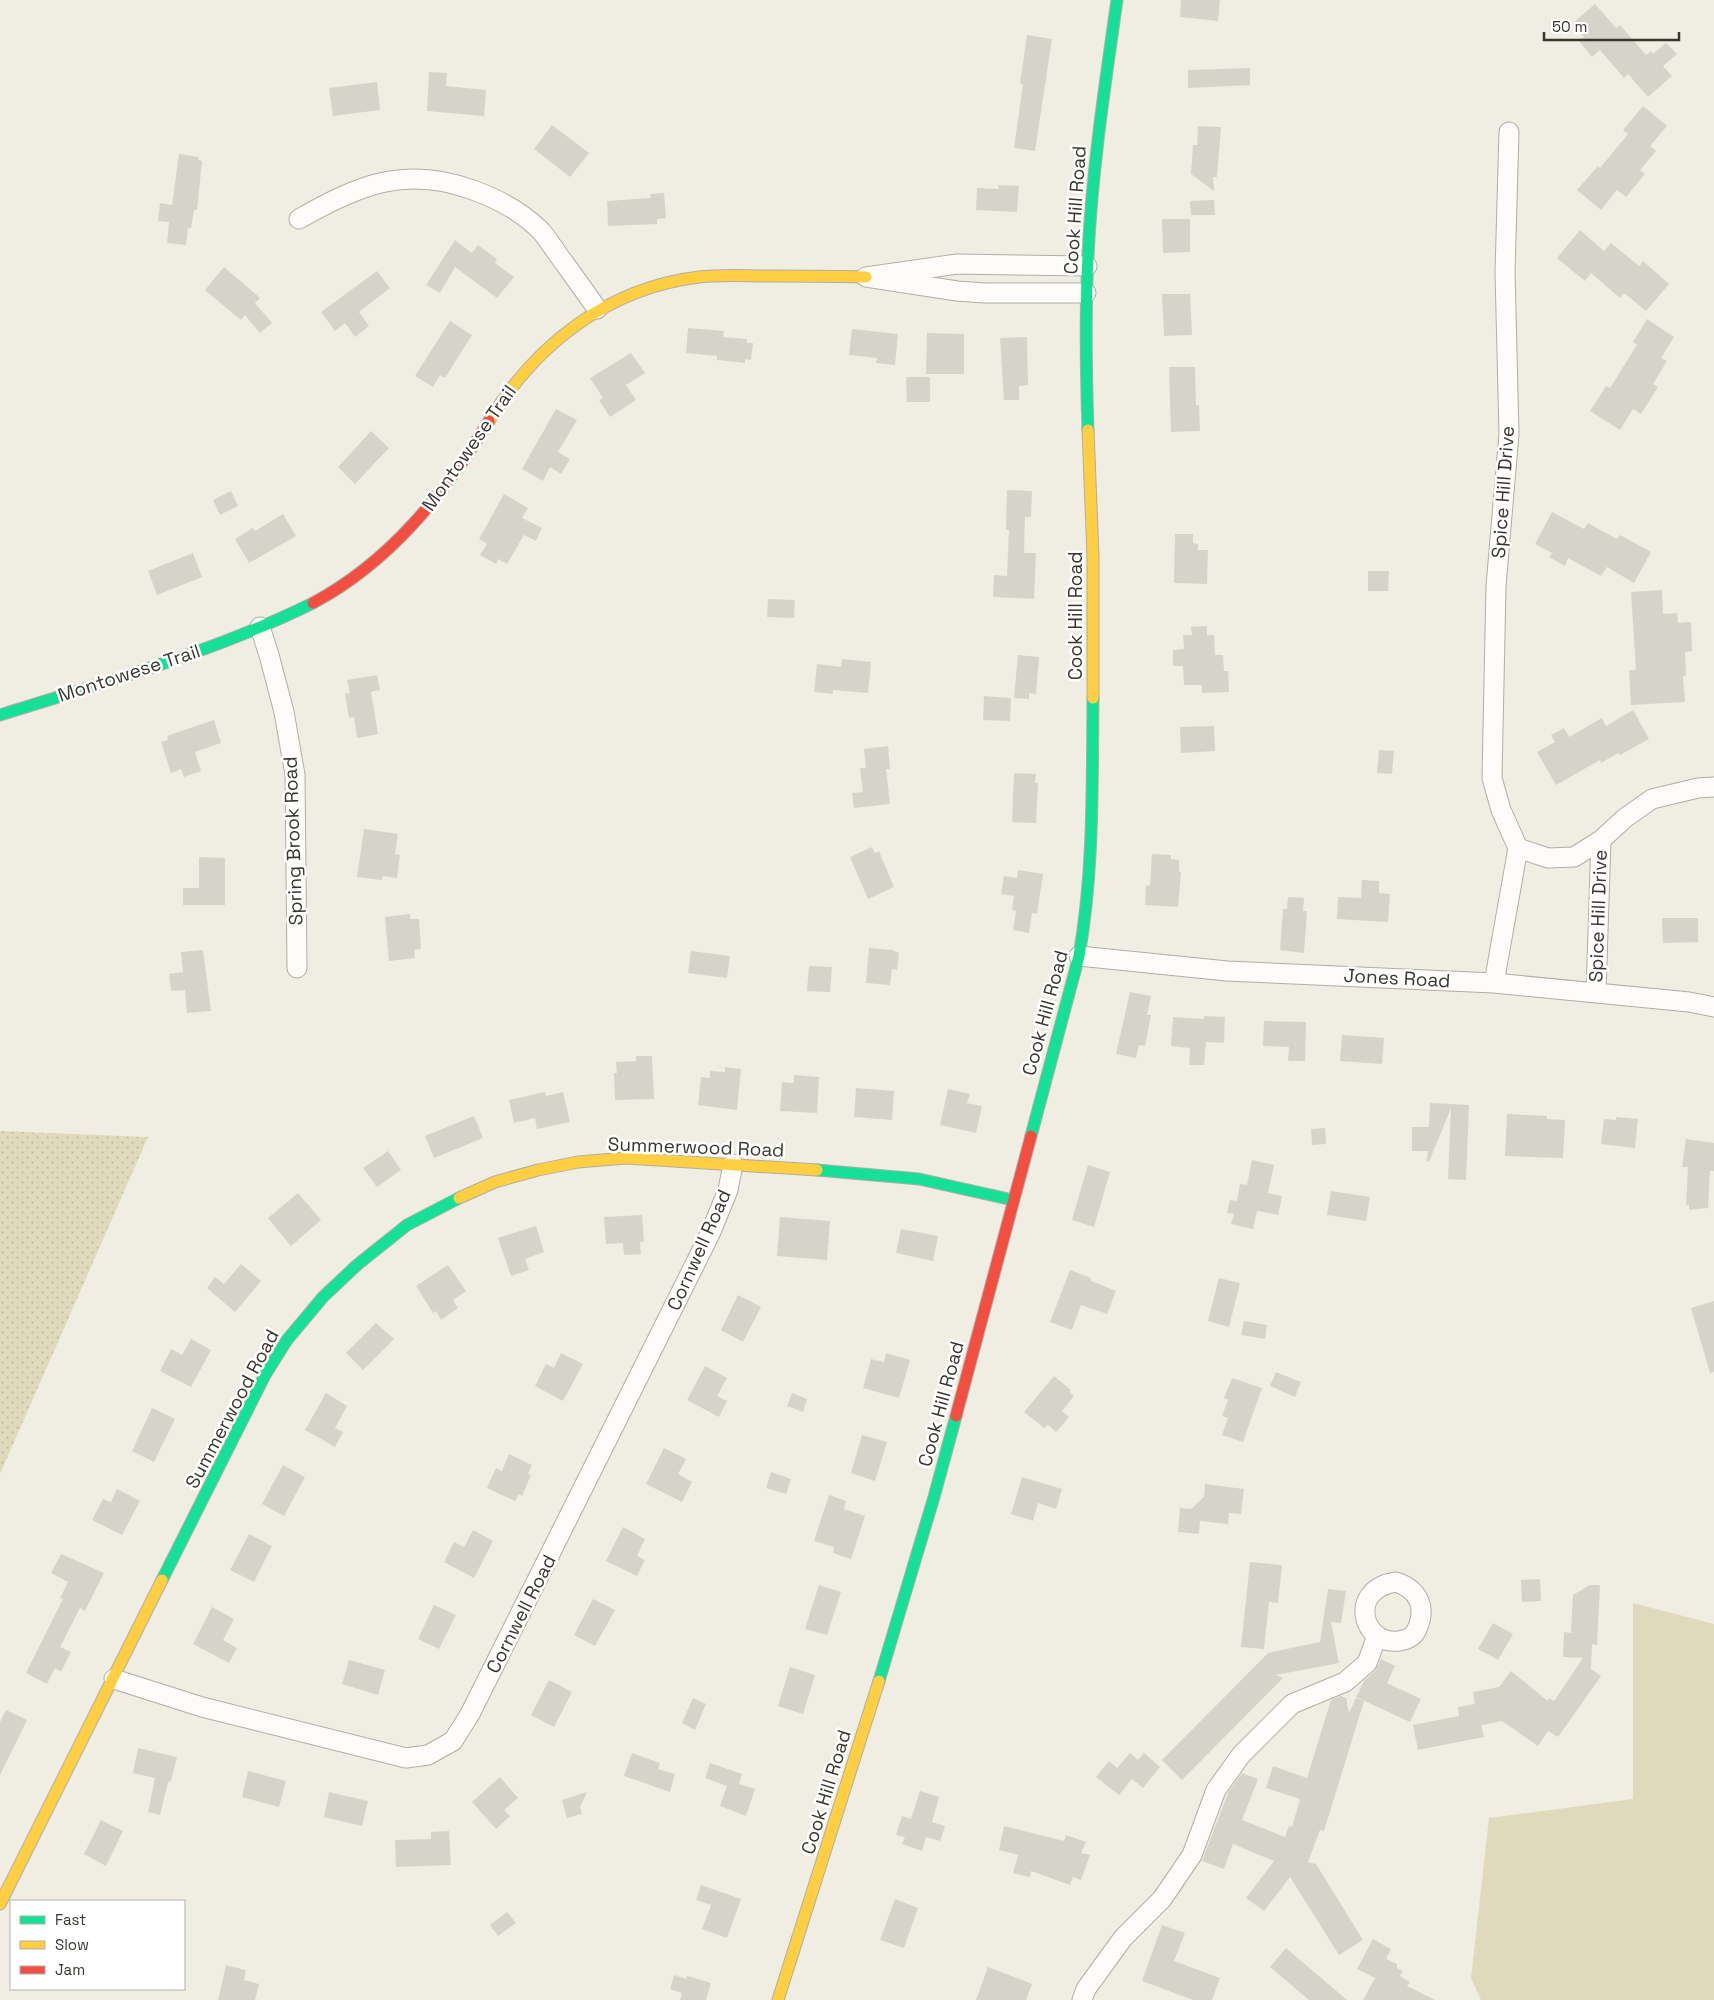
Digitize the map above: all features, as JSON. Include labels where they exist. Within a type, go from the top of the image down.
[{"type":"street","name":"Cook Hill Road","points":[[778,2000],[910,1579],[1013,1200],[1084,928],[1091,849],[1094,674],[1086,294],[1099,123],[1117,0]]},
{"type":"street","name":"Spice Hill Drive","points":[[1509,132],[1505,272],[1509,434],[1496,586],[1492,778],[1501,810],[1518,848],[1548,858],[1574,857],[1601,840],[1625,818],[1652,799],[1698,788],[1714,787]]},
{"type":"street","points":[[299,219],[336,198],[361,188],[384,182],[407,178],[429,178],[452,182],[492,196],[515,209],[541,232],[597,309]]},
{"type":"street","name":"Montowese Trail","points":[[866,277],[957,264],[1087,266]]},
{"type":"street","name":"Montowese Trail","points":[[0,715],[197,651],[260,627],[316,602],[356,577],[404,535],[454,475],[506,394],[528,367],[560,335],[597,309],[626,296],[666,282],[699,277],[747,275],[866,277],[957,291],[1086,294]]},
{"type":"street","name":"Spring Brook Road","points":[[260,627],[284,712],[295,775],[297,968]]},
{"type":"street","name":"Spice Hill Drive","points":[[1596,993],[1601,840]]},
{"type":"street","points":[[1494,983],[1518,848]]},
{"type":"street","name":"Jones Road","points":[[1078,956],[1227,971],[1494,983],[1689,1002],[1714,1007]]},
{"type":"street","name":"Summerwood Road","points":[[0,1904],[265,1375],[287,1340],[323,1297],[357,1265],[407,1225],[495,1182],[578,1162],[626,1158],[919,1178],[1013,1200]]},
{"type":"street","name":"Cornwell Road","points":[[114,1679],[202,1707],[406,1758],[428,1755],[453,1742],[470,1714],[710,1234],[728,1190],[733,1164]]},
{"type":"street","points":[[1082,2000],[1086,1990],[1122,1938],[1162,1899],[1192,1855],[1216,1790],[1241,1755],[1292,1704],[1345,1682],[1367,1663],[1377,1636]]},
{"type":"shaded area","points":[[0,1131],[148,1137],[0,1474]]},
{"type":"shaded area","points":[[1633,1603],[1714,1624],[1714,2000],[1481,2000],[1471,1978],[1489,1818],[1633,1799]]},
{"type":"building","points":[[1181,0],[1220,0],[1218,21],[1180,17]]},
{"type":"building","points":[[1595,4],[1616,28],[1620,25],[1646,55],[1651,51],[1653,54],[1666,43],[1677,54],[1663,66],[1672,76],[1648,97],[1628,74],[1624,78],[1600,50],[1592,57],[1579,41],[1584,37],[1573,23]]},
{"type":"building","points":[[1027,35],[1052,39],[1035,151],[1014,148],[1023,84],[1020,84]]},
{"type":"building","points":[[1250,68],[1250,85],[1188,88],[1188,70]]},
{"type":"building","points":[[429,72],[447,73],[446,86],[486,90],[484,116],[427,111]]},
{"type":"building","points":[[377,82],[380,110],[333,116],[329,88]]},
{"type":"building","points":[[1643,106],[1667,126],[1650,146],[1656,151],[1640,170],[1645,174],[1626,197],[1617,190],[1601,210],[1577,190],[1598,166],[1600,168],[1628,134],[1623,130]]},
{"type":"building","points":[[552,125],[589,153],[570,177],[534,149]]},
{"type":"building","points":[[1198,126],[1221,127],[1217,177],[1213,177],[1214,191],[1191,174],[1193,145],[1197,145]]},
{"type":"building","points":[[179,154],[199,157],[198,160],[202,161],[197,210],[194,210],[191,228],[188,228],[186,245],[167,243],[169,222],[158,221],[160,203],[172,205]]},
{"type":"building","points":[[998,185],[1019,186],[1017,212],[976,210],[977,188],[999,189]]},
{"type":"building","points":[[664,193],[666,218],[657,219],[657,224],[608,226],[607,201],[651,198],[650,194]]},
{"type":"building","points":[[1214,200],[1215,215],[1191,215],[1190,201]]},
{"type":"building","points":[[1162,219],[1190,219],[1190,252],[1163,253]]},
{"type":"building","points":[[1580,230],[1604,251],[1611,243],[1639,266],[1643,261],[1669,284],[1646,311],[1624,293],[1620,298],[1591,273],[1585,281],[1557,258]]},
{"type":"building","points":[[455,240],[472,253],[478,245],[497,259],[495,263],[514,277],[497,298],[455,267],[440,293],[426,285]]},
{"type":"building","points":[[224,267],[260,298],[255,303],[272,323],[260,333],[245,315],[241,320],[205,290]]},
{"type":"building","points":[[377,271],[390,288],[359,312],[369,326],[355,337],[345,323],[335,331],[321,312]]},
{"type":"building","points":[[1162,294],[1190,294],[1192,335],[1164,336]]},
{"type":"building","points":[[1647,319],[1674,337],[1661,358],[1667,361],[1653,384],[1658,387],[1641,414],[1633,409],[1620,430],[1590,411],[1606,386],[1610,388],[1637,345],[1633,342]]},
{"type":"building","points":[[450,321],[472,335],[445,378],[440,375],[433,387],[415,376]]},
{"type":"building","points":[[688,328],[724,331],[723,337],[747,339],[747,343],[753,343],[751,360],[745,359],[745,363],[717,360],[717,356],[686,353]]},
{"type":"building","points":[[852,329],[898,334],[895,365],[876,363],[877,358],[849,355]]},
{"type":"building","points":[[927,333],[964,334],[964,374],[926,374]]},
{"type":"building","points":[[1027,337],[1028,385],[1019,386],[1019,400],[1004,400],[1000,338]]},
{"type":"building","points":[[631,353],[645,373],[626,385],[636,400],[610,417],[599,400],[603,398],[590,378]]},
{"type":"building","points":[[1169,367],[1195,367],[1196,405],[1199,405],[1200,431],[1171,432]]},
{"type":"building","points":[[906,377],[930,377],[930,402],[907,402]]},
{"type":"building","points":[[556,409],[577,420],[558,452],[570,459],[561,474],[550,467],[543,481],[522,469]]},
{"type":"building","points":[[371,431],[389,448],[355,484],[338,467]]},
{"type":"building","points":[[1007,490],[1032,491],[1031,517],[1025,517],[1024,553],[1036,553],[1034,599],[993,597],[994,575],[1007,576],[1009,530],[1006,530]]},
{"type":"building","points":[[231,491],[238,506],[220,515],[213,500]]},
{"type":"building","points":[[504,494],[528,508],[522,518],[542,528],[536,541],[524,535],[507,564],[498,559],[496,564],[480,555],[487,544],[479,539]]},
{"type":"building","points":[[1552,512],[1584,529],[1588,523],[1617,539],[1620,535],[1651,552],[1634,583],[1607,567],[1601,576],[1568,558],[1565,566],[1549,557],[1552,553],[1535,544]]},
{"type":"building","points":[[283,514],[296,536],[249,563],[235,539],[253,528],[255,531]]},
{"type":"building","points":[[1175,534],[1193,534],[1193,543],[1198,544],[1198,550],[1208,550],[1207,584],[1174,583]]},
{"type":"building","points":[[193,553],[202,577],[157,595],[148,571]]},
{"type":"building","points":[[1368,571],[1389,571],[1388,591],[1368,591]]},
{"type":"building","points":[[1662,590],[1663,614],[1677,613],[1678,623],[1691,622],[1692,651],[1685,652],[1686,676],[1683,676],[1685,702],[1631,705],[1629,670],[1636,670],[1631,592]]},
{"type":"building","points":[[768,599],[795,600],[794,618],[767,617]]},
{"type":"building","points":[[1207,626],[1207,635],[1214,635],[1215,655],[1223,655],[1224,671],[1228,671],[1229,692],[1202,693],[1202,685],[1184,685],[1183,666],[1173,666],[1173,650],[1184,649],[1183,635],[1192,635],[1191,627]]},
{"type":"building","points":[[1018,655],[1039,657],[1036,694],[1029,693],[1029,699],[1014,698]]},
{"type":"building","points":[[842,659],[871,662],[868,693],[833,690],[833,694],[814,692],[817,664],[841,667]]},
{"type":"building","points":[[377,675],[380,690],[371,692],[378,734],[357,738],[354,717],[349,718],[345,694],[350,693],[347,680]]},
{"type":"building","points":[[984,696],[1011,698],[1010,721],[983,720]]},
{"type":"building","points":[[1633,710],[1649,739],[1620,755],[1618,753],[1601,763],[1600,760],[1556,785],[1537,752],[1555,742],[1551,735],[1564,728],[1569,737],[1602,718],[1606,726]]},
{"type":"building","points":[[214,720],[221,743],[195,752],[201,771],[184,777],[181,769],[171,773],[161,742],[168,740],[167,736]]},
{"type":"building","points":[[1214,726],[1215,751],[1181,753],[1180,727]]},
{"type":"building","points":[[888,746],[890,769],[886,769],[890,804],[854,808],[852,793],[863,792],[860,768],[866,768],[864,749]]},
{"type":"building","points":[[1379,750],[1394,751],[1392,774],[1377,773]]},
{"type":"building","points":[[1014,773],[1036,774],[1035,783],[1038,783],[1036,823],[1012,822]]},
{"type":"building","points":[[364,829],[398,834],[395,854],[400,855],[397,878],[383,876],[382,880],[357,877]]},
{"type":"building","points":[[872,847],[875,853],[879,851],[894,887],[868,899],[850,857]]},
{"type":"building","points":[[1152,854],[1171,855],[1171,859],[1179,860],[1179,872],[1181,872],[1178,907],[1145,905],[1146,885],[1150,886]]},
{"type":"building","points":[[199,857],[225,858],[225,905],[183,905],[183,888],[199,888]]},
{"type":"building","points":[[1018,870],[1043,874],[1037,914],[1032,913],[1029,933],[1013,930],[1016,911],[1012,910],[1014,896],[1001,894],[1004,876],[1017,878]]},
{"type":"building","points":[[1362,880],[1379,881],[1379,893],[1390,894],[1388,922],[1337,919],[1338,897],[1361,898]]},
{"type":"building","points":[[1288,897],[1304,898],[1303,911],[1307,911],[1304,953],[1280,950],[1283,909],[1287,909]]},
{"type":"building","points":[[410,914],[410,919],[419,919],[421,949],[414,950],[415,958],[389,961],[385,917]]},
{"type":"building","points":[[1662,918],[1698,918],[1698,942],[1663,943]]},
{"type":"building","points":[[869,948],[892,950],[899,953],[897,970],[892,969],[890,985],[866,983]]},
{"type":"building","points":[[203,950],[211,1011],[187,1013],[185,990],[171,991],[169,974],[183,972],[181,952]]},
{"type":"building","points":[[691,951],[730,956],[727,978],[688,973]]},
{"type":"building","points":[[809,966],[832,967],[830,992],[807,991]]},
{"type":"building","points":[[1130,992],[1151,996],[1147,1015],[1151,1015],[1145,1046],[1139,1045],[1136,1058],[1116,1054]]},
{"type":"building","points":[[1204,1016],[1225,1017],[1224,1043],[1206,1042],[1204,1065],[1189,1065],[1190,1048],[1171,1046],[1173,1017],[1204,1019]]},
{"type":"building","points":[[1264,1021],[1306,1022],[1305,1061],[1288,1061],[1289,1047],[1263,1046]]},
{"type":"building","points":[[1342,1035],[1384,1038],[1382,1064],[1340,1061]]},
{"type":"building","points":[[636,1056],[652,1056],[654,1099],[615,1100],[614,1073],[617,1073],[616,1062],[636,1061]]},
{"type":"building","points":[[725,1067],[741,1069],[737,1110],[698,1105],[701,1077],[710,1078],[710,1071],[725,1072]]},
{"type":"building","points":[[794,1075],[819,1077],[817,1113],[780,1111],[782,1082],[794,1083]]},
{"type":"building","points":[[856,1088],[894,1091],[892,1120],[854,1117]]},
{"type":"building","points":[[948,1089],[970,1094],[967,1103],[982,1106],[976,1133],[940,1125]]},
{"type":"building","points":[[545,1092],[546,1096],[563,1092],[570,1122],[537,1129],[535,1118],[514,1123],[509,1100]]},
{"type":"building","points":[[1430,1103],[1469,1105],[1466,1180],[1448,1179],[1451,1108],[1429,1162],[1427,1161],[1428,1151],[1412,1151],[1412,1127],[1429,1127]]},
{"type":"building","points":[[1507,1114],[1547,1116],[1547,1119],[1565,1120],[1563,1158],[1505,1156]]},
{"type":"building","points":[[474,1116],[483,1138],[434,1158],[425,1136]]},
{"type":"building","points":[[1616,1117],[1638,1119],[1635,1148],[1601,1144],[1604,1119],[1616,1120]]},
{"type":"building","points":[[1325,1128],[1326,1144],[1312,1145],[1311,1129]]},
{"type":"building","points":[[1686,1139],[1714,1143],[1714,1171],[1710,1171],[1708,1208],[1689,1210],[1689,1205],[1686,1205],[1688,1167],[1682,1167]]},
{"type":"building","points":[[388,1151],[401,1170],[377,1187],[363,1168]]},
{"type":"building","points":[[1252,1160],[1274,1165],[1268,1193],[1282,1196],[1278,1215],[1257,1211],[1253,1229],[1231,1224],[1234,1214],[1227,1213],[1230,1200],[1237,1201],[1240,1184],[1247,1185]]},
{"type":"building","points":[[1088,1165],[1110,1172],[1094,1227],[1072,1220]]},
{"type":"building","points":[[1331,1191],[1370,1197],[1366,1221],[1327,1215]]},
{"type":"building","points":[[298,1193],[321,1220],[291,1246],[268,1218]]},
{"type":"building","points":[[642,1215],[644,1242],[640,1242],[641,1254],[624,1255],[623,1243],[606,1244],[604,1217]]},
{"type":"building","points":[[780,1217],[830,1221],[827,1260],[777,1256]]},
{"type":"building","points":[[536,1226],[544,1252],[525,1259],[529,1270],[511,1276],[498,1238]]},
{"type":"building","points":[[901,1229],[938,1236],[933,1261],[896,1253]]},
{"type":"building","points":[[241,1264],[261,1281],[235,1312],[207,1288],[215,1277],[224,1284]]},
{"type":"building","points":[[448,1265],[466,1291],[453,1300],[458,1308],[441,1320],[436,1311],[433,1313],[416,1286]]},
{"type":"building","points":[[1070,1270],[1116,1291],[1107,1314],[1081,1305],[1072,1330],[1050,1322]]},
{"type":"building","points":[[1219,1278],[1240,1283],[1229,1327],[1208,1321]]},
{"type":"building","points":[[738,1295],[761,1307],[743,1342],[721,1330]]},
{"type":"building","points":[[1714,1301],[1714,1372],[1710,1373],[1691,1308]]},
{"type":"building","points":[[1244,1321],[1267,1325],[1265,1339],[1241,1335]]},
{"type":"building","points":[[376,1323],[394,1339],[363,1370],[346,1353]]},
{"type":"building","points":[[191,1339],[211,1350],[191,1387],[160,1371],[171,1349],[182,1355]]},
{"type":"building","points":[[561,1353],[583,1364],[563,1401],[535,1386],[546,1364],[554,1368]]},
{"type":"building","points":[[886,1353],[910,1360],[899,1398],[863,1388],[871,1359],[884,1362]]},
{"type":"building","points":[[705,1366],[727,1378],[717,1396],[727,1401],[719,1417],[687,1400]]},
{"type":"building","points":[[1276,1372],[1301,1382],[1295,1397],[1270,1386]]},
{"type":"building","points":[[1054,1376],[1071,1390],[1069,1392],[1074,1396],[1062,1411],[1069,1417],[1056,1432],[1048,1425],[1044,1428],[1024,1412]]},
{"type":"building","points":[[1232,1378],[1262,1388],[1243,1442],[1222,1435],[1228,1418],[1222,1416],[1228,1400],[1224,1398]]},
{"type":"building","points":[[326,1393],[347,1406],[335,1428],[343,1432],[335,1447],[305,1430]]},
{"type":"building","points":[[792,1393],[807,1399],[803,1412],[787,1406]]},
{"type":"building","points":[[152,1408],[175,1419],[154,1462],[132,1451]]},
{"type":"building","points":[[862,1435],[887,1442],[875,1481],[851,1473]]},
{"type":"building","points":[[664,1448],[686,1459],[678,1474],[692,1482],[682,1502],[646,1484]]},
{"type":"building","points":[[509,1454],[532,1465],[528,1474],[531,1475],[522,1496],[519,1494],[515,1501],[487,1488],[496,1468],[502,1471]]},
{"type":"building","points":[[283,1465],[305,1477],[284,1516],[262,1504]]},
{"type":"building","points":[[771,1472],[791,1479],[786,1494],[766,1488]]},
{"type":"building","points":[[1022,1477],[1062,1489],[1056,1509],[1038,1503],[1033,1521],[1011,1514]]},
{"type":"building","points":[[1205,1484],[1244,1489],[1241,1514],[1229,1513],[1228,1524],[1200,1521],[1199,1534],[1178,1532],[1180,1508],[1191,1509],[1204,1497]]},
{"type":"building","points":[[117,1489],[140,1501],[122,1535],[92,1520],[103,1499],[111,1502]]},
{"type":"building","points":[[829,1495],[846,1501],[844,1509],[865,1516],[851,1559],[833,1553],[834,1547],[814,1541]]},
{"type":"building","points":[[623,1527],[645,1539],[637,1556],[645,1560],[637,1576],[606,1561]]},
{"type":"building","points":[[473,1530],[493,1541],[474,1578],[444,1562],[454,1542],[464,1547]]},
{"type":"building","points":[[249,1534],[272,1546],[254,1582],[230,1570]]},
{"type":"building","points":[[61,1554],[104,1573],[85,1611],[80,1608],[60,1647],[71,1652],[61,1672],[55,1668],[47,1684],[26,1673],[63,1599],[60,1598],[68,1582],[51,1573]]},
{"type":"building","points":[[1250,1562],[1282,1565],[1278,1603],[1269,1602],[1264,1649],[1241,1647]]},
{"type":"building","points":[[1540,1579],[1541,1601],[1522,1602],[1521,1580]]},
{"type":"building","points":[[819,1585],[841,1592],[827,1635],[805,1629]]},
{"type":"building","points":[[1590,1585],[1600,1585],[1597,1645],[1592,1644],[1591,1669],[1601,1676],[1558,1737],[1548,1731],[1538,1746],[1502,1721],[1481,1725],[1484,1737],[1418,1750],[1413,1725],[1459,1716],[1458,1707],[1475,1704],[1473,1692],[1499,1687],[1511,1671],[1548,1701],[1549,1698],[1554,1701],[1583,1658],[1563,1657],[1564,1632],[1571,1633],[1573,1595]]},
{"type":"building","points":[[1328,1589],[1346,1591],[1341,1623],[1331,1622],[1339,1663],[1276,1675],[1283,1678],[1182,1780],[1162,1760],[1268,1653],[1320,1642]]},
{"type":"building","points":[[593,1599],[615,1610],[595,1646],[574,1635]]},
{"type":"building","points":[[434,1605],[456,1615],[439,1649],[418,1639]]},
{"type":"building","points":[[212,1607],[234,1619],[223,1640],[237,1648],[229,1663],[193,1644]]},
{"type":"building","points":[[1493,1623],[1513,1634],[1498,1660],[1478,1649]]},
{"type":"building","points":[[1381,1659],[1395,1666],[1387,1683],[1421,1699],[1410,1722],[1356,1697],[1364,1681],[1375,1671]]},
{"type":"building","points":[[349,1660],[385,1670],[378,1695],[342,1684]]},
{"type":"building","points":[[790,1667],[815,1675],[803,1714],[778,1706]]},
{"type":"building","points":[[549,1680],[572,1692],[554,1727],[531,1715]]},
{"type":"building","points":[[1341,1696],[1346,1698],[1349,1713],[1356,1698],[1364,1701],[1324,1831],[1320,1830],[1308,1862],[1316,1864],[1363,1940],[1339,1955],[1290,1877],[1264,1911],[1246,1898],[1274,1861],[1233,1844],[1224,1869],[1202,1861],[1228,1793],[1242,1773],[1258,1779],[1242,1820],[1285,1837],[1289,1826],[1292,1827],[1300,1799],[1266,1788],[1273,1766],[1307,1778],[1331,1700]]},
{"type":"building","points":[[693,1698],[706,1704],[695,1730],[682,1723]]},
{"type":"building","points":[[6,1710],[27,1720],[0,1775],[0,1722]]},
{"type":"building","points":[[138,1748],[177,1757],[171,1781],[168,1782],[160,1815],[148,1812],[155,1778],[133,1773]]},
{"type":"building","points":[[632,1753],[660,1763],[658,1769],[675,1774],[670,1792],[624,1776]]},
{"type":"building","points":[[1130,1753],[1138,1760],[1144,1753],[1160,1767],[1143,1788],[1132,1779],[1119,1795],[1096,1777],[1109,1761],[1117,1768]]},
{"type":"building","points":[[710,1763],[742,1774],[739,1784],[755,1789],[746,1816],[720,1806],[727,1786],[705,1778]]},
{"type":"building","points":[[248,1771],[286,1781],[279,1807],[242,1797]]},
{"type":"building","points":[[500,1777],[518,1798],[504,1810],[510,1816],[496,1829],[472,1802]]},
{"type":"building","points":[[920,1791],[939,1797],[932,1822],[945,1826],[940,1841],[926,1837],[922,1851],[902,1844],[905,1837],[896,1835],[902,1816],[911,1819]]},
{"type":"building","points":[[329,1792],[368,1801],[362,1826],[324,1817]]},
{"type":"building","points":[[587,1792],[580,1807],[582,1814],[567,1818],[562,1800]]},
{"type":"building","points":[[101,1820],[123,1831],[106,1866],[84,1854]]},
{"type":"building","points":[[1004,1826],[1064,1841],[1066,1835],[1086,1842],[1081,1853],[1090,1855],[1081,1880],[1073,1877],[1070,1885],[1031,1871],[1030,1877],[1013,1873],[1018,1855],[999,1850]]},
{"type":"building","points":[[449,1831],[451,1865],[396,1867],[395,1840],[431,1839],[431,1832]]},
{"type":"building","points":[[701,1885],[741,1899],[727,1938],[702,1929],[711,1905],[696,1900]]},
{"type":"building","points":[[895,1899],[918,1908],[904,1948],[880,1940]]},
{"type":"building","points":[[507,1912],[516,1923],[498,1936],[490,1925]]},
{"type":"building","points":[[1162,1925],[1185,1933],[1174,1961],[1220,1978],[1212,2000],[1193,2000],[1142,1981]]},
{"type":"building","points":[[1373,1939],[1391,1949],[1386,1959],[1397,1964],[1397,1968],[1403,1971],[1400,1976],[1410,1982],[1407,1986],[1435,2000],[1363,2000],[1375,1978],[1357,1969]]},
{"type":"building","points":[[1286,1948],[1347,2000],[1309,2000],[1270,1967]]},
{"type":"building","points":[[226,1965],[246,1970],[244,1980],[259,1984],[255,2000],[218,2000]]},
{"type":"building","points":[[988,1967],[1032,1984],[1026,2000],[976,2000]]},
{"type":"building","points":[[674,1975],[686,1979],[687,1976],[711,1983],[706,2000],[680,2000],[682,1993],[670,1989]]},
{"type":"traffic: fast","points":[[1088,430],[1086,321],[1090,224],[1100,128],[1117,0]]},
{"type":"traffic: fast","points":[[0,715],[159,665],[237,637],[313,603]]},
{"type":"traffic: fast","points":[[1031,1136],[1079,956],[1084,924],[1090,860],[1093,698]]},
{"type":"traffic: fast","points":[[817,1170],[919,1179],[1013,1200]]},
{"type":"traffic: fast","points":[[162,1580],[265,1375],[287,1340],[323,1297],[357,1265],[407,1225],[459,1198]]},
{"type":"traffic: fast","points":[[879,1681],[956,1416]]},
{"type":"traffic: slow","points":[[489,421],[508,393],[552,344],[578,324],[605,307],[634,293],[666,283],[708,276],[866,277]]},
{"type":"traffic: slow","points":[[1088,430],[1093,556],[1093,698]]},
{"type":"traffic: slow","points":[[459,1198],[495,1182],[538,1170],[578,1162],[626,1158],[817,1170]]},
{"type":"traffic: slow","points":[[0,1904],[162,1580]]},
{"type":"traffic: slow","points":[[778,2000],[879,1681]]},
{"type":"traffic: jam","points":[[313,603],[367,568],[391,547],[434,500],[489,421]]},
{"type":"traffic: jam","points":[[956,1416],[1031,1136]]}]
